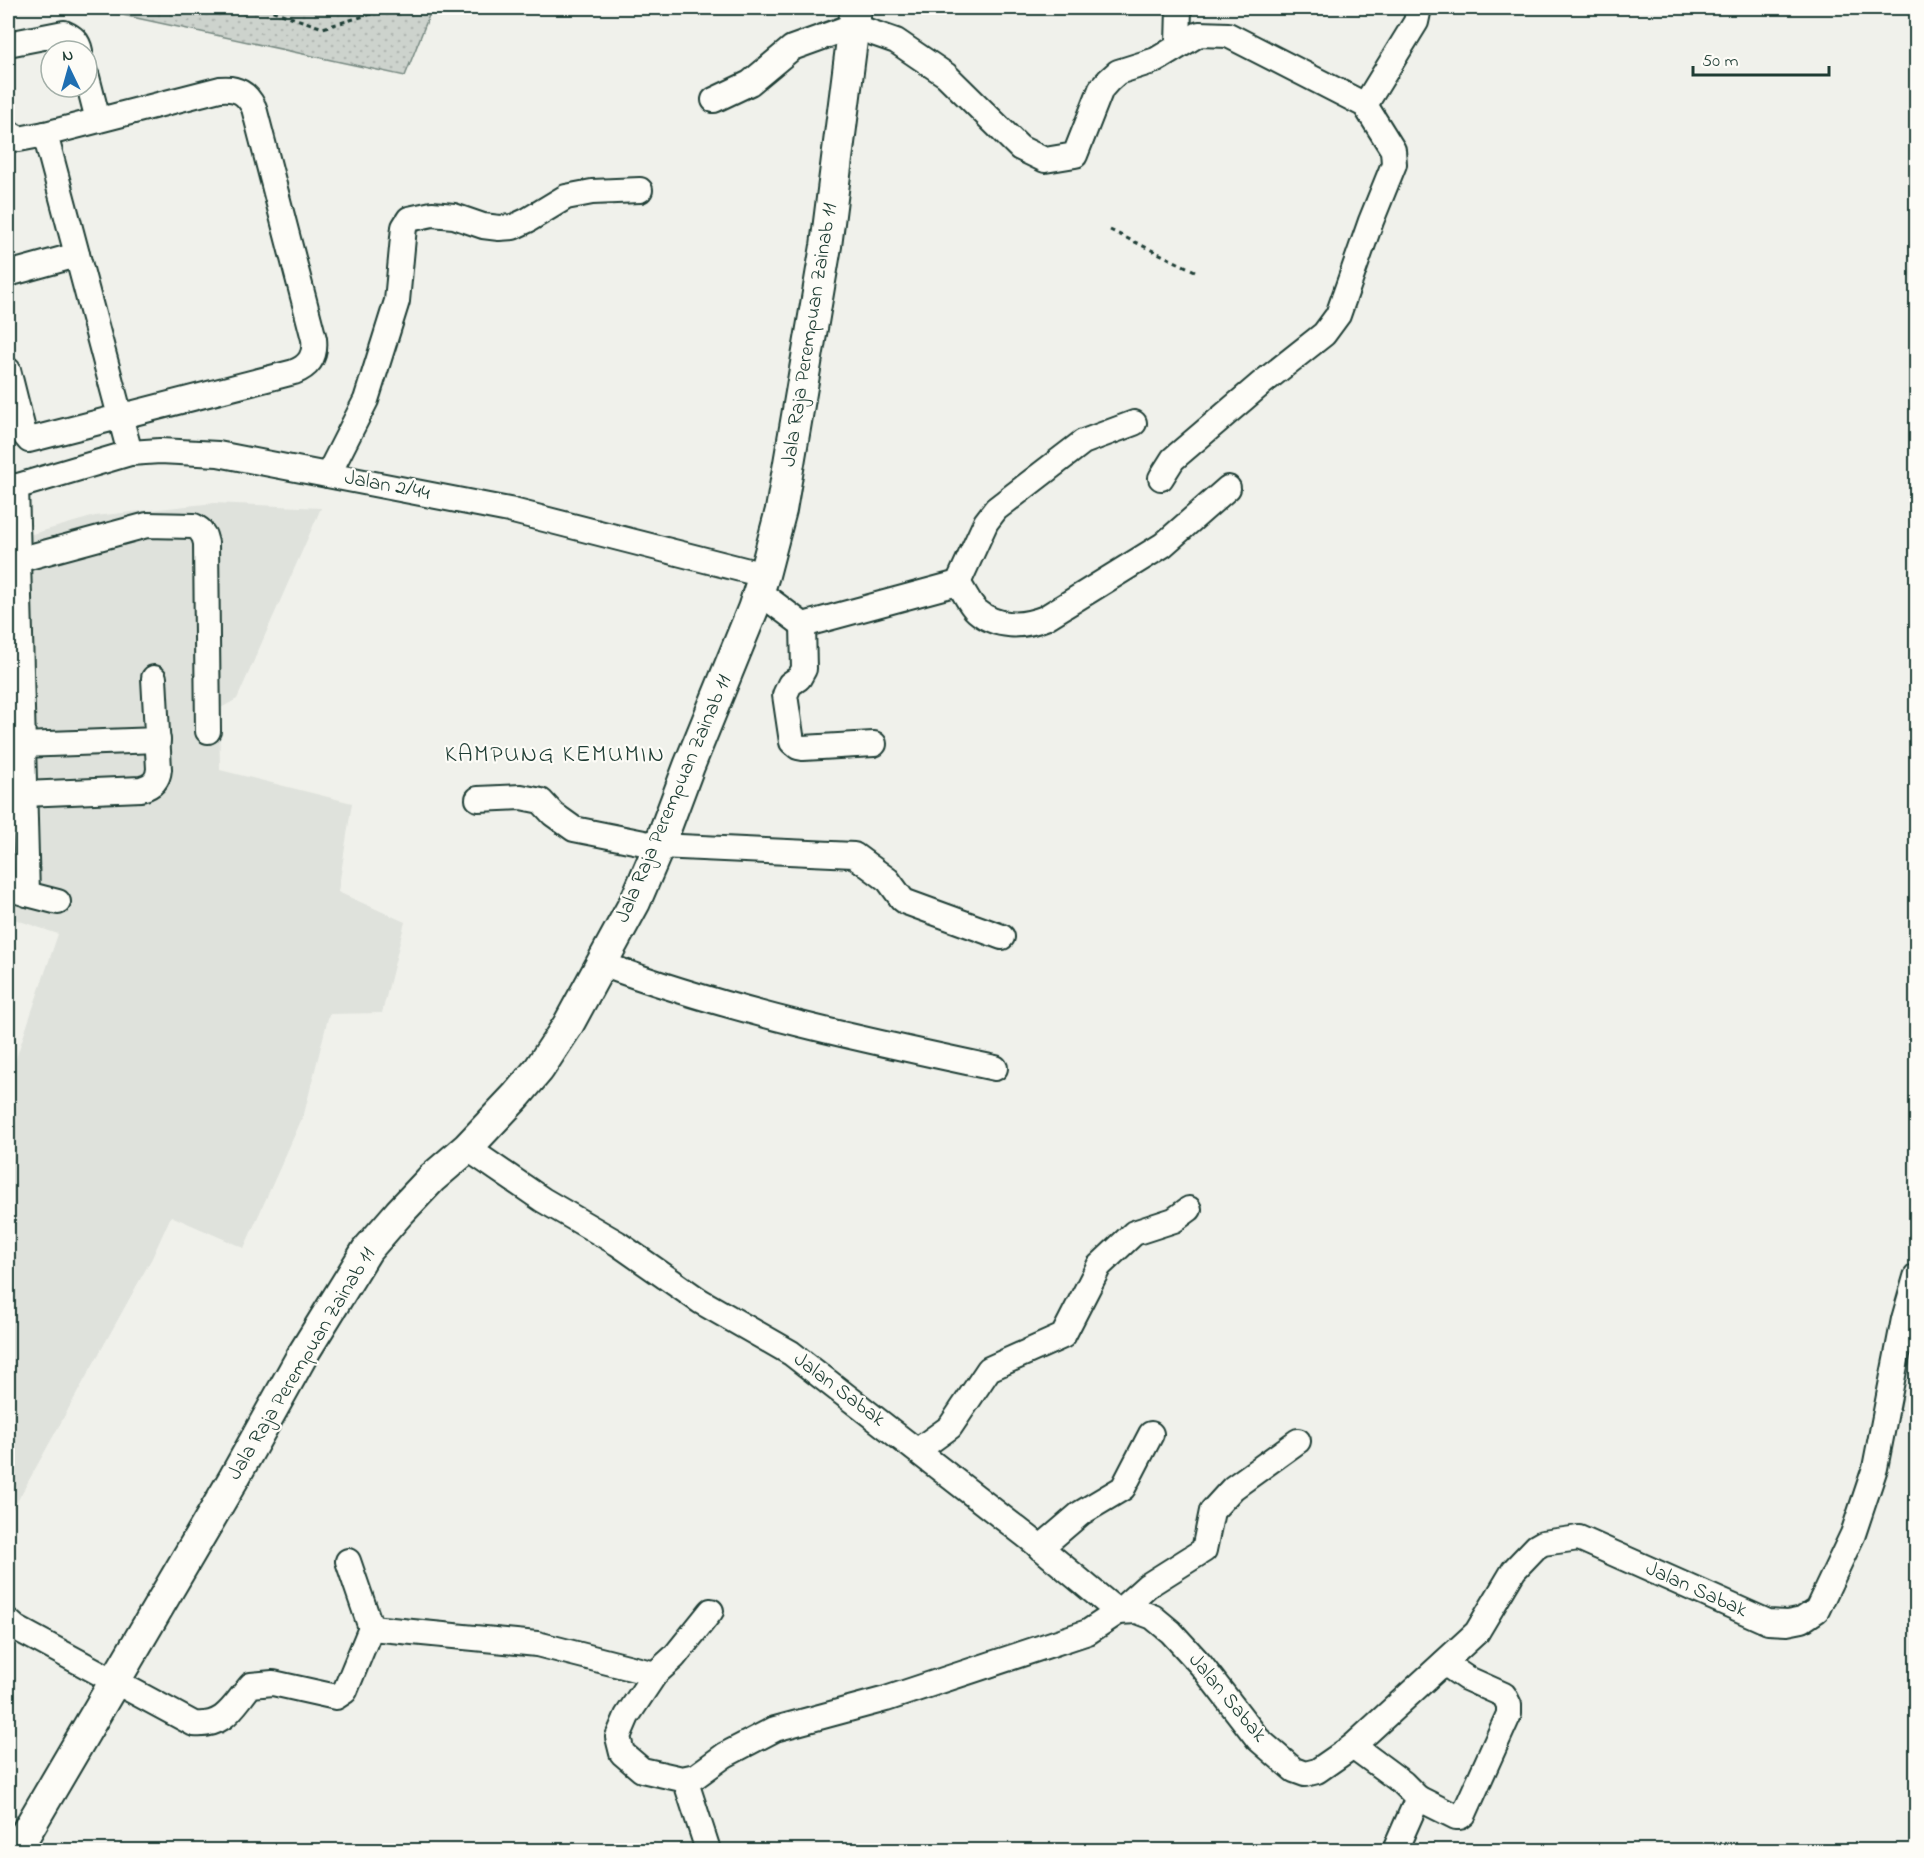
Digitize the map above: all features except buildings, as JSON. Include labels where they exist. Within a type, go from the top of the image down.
[{"type":"main road","name":"Jala Raja Perempuan Zainab 11","points":[[16,1851],[228,1489],[303,1354],[367,1250],[432,1178],[467,1148],[539,1069],[568,1025],[634,902],[659,846],[762,583],[781,510],[824,257],[855,17]]},
{"type":"street","points":[[1179,8],[1179,45]]},
{"type":"street","points":[[1365,105],[1416,22],[1419,8]]},
{"type":"street","points":[[714,100],[750,82],[792,48],[855,17],[896,41],[945,75],[1020,148],[1045,160],[1075,155],[1101,89],[1118,72],[1156,60],[1199,34],[1228,35],[1365,105],[1393,150],[1394,164],[1338,315],[1323,334],[1173,459],[1161,478]]},
{"type":"street","points":[[8,44],[64,33],[74,39]]},
{"type":"street","points":[[8,132],[19,139],[45,134],[220,89],[237,90],[245,94],[254,108],[315,348],[308,364],[294,372],[29,440],[24,434],[8,370]]},
{"type":"street","points":[[93,99],[98,120]]},
{"type":"street","points":[[45,134],[129,453]]},
{"type":"street","points":[[328,475],[366,400],[399,292],[404,227],[409,219],[432,214],[454,216],[483,226],[506,228],[528,220],[566,197],[592,192],[640,190]]},
{"type":"street","points":[[8,274],[77,255]]},
{"type":"street","points":[[958,583],[986,522],[996,509],[1083,442],[1134,423]]},
{"type":"street","name":"Jalan 2/44","points":[[12,488],[129,453],[160,451],[218,454],[509,510],[762,583]]},
{"type":"street","points":[[12,488],[18,560],[22,745],[18,780],[17,891],[58,902]]},
{"type":"street","points":[[958,583],[976,610],[987,618],[1005,624],[1028,624],[1045,618],[1163,545],[1228,488]]},
{"type":"street","points":[[18,560],[145,525],[186,525],[200,530],[206,543],[208,731]]},
{"type":"street","points":[[762,583],[804,625],[804,669],[799,678],[787,689],[785,695],[792,742],[803,748],[874,744]]},
{"type":"street","points":[[804,625],[958,583]]},
{"type":"street","points":[[18,780],[141,789],[148,787],[158,776],[154,678]]},
{"type":"street","points":[[22,745],[158,740]]},
{"type":"street","points":[[478,799],[521,797],[540,801],[574,829],[659,846],[854,855],[888,880],[906,902],[1002,937]]},
{"type":"street","points":[[602,964],[648,981],[770,1016],[887,1045],[995,1068]]},
{"type":"street","name":"Jalan Sabak","points":[[467,1148],[543,1200],[617,1243],[700,1301],[791,1353],[918,1450],[1118,1612],[1137,1611],[1153,1617],[1171,1632],[1201,1665],[1258,1739],[1299,1773],[1311,1774],[1353,1746],[1444,1663],[1477,1632],[1514,1570],[1536,1547],[1547,1542],[1572,1538],[1582,1539],[1768,1622],[1787,1623],[1802,1620],[1817,1610],[1853,1534],[1875,1468],[1904,1319],[1917,1277]]},
{"type":"street","points":[[918,1450],[950,1428],[989,1369],[1063,1336],[1099,1266],[1134,1233],[1174,1220],[1189,1209]]},
{"type":"street","points":[[1040,1548],[1081,1513],[1123,1488],[1151,1434]]},
{"type":"street","points":[[711,1611],[674,1657],[655,1674],[627,1716],[618,1737],[622,1753],[642,1770],[682,1779],[696,1776],[725,1755],[775,1729],[886,1699],[1088,1632],[1118,1612],[1147,1586],[1204,1550],[1212,1511],[1233,1488],[1298,1441]]},
{"type":"street","points":[[10,1629],[194,1724],[215,1723],[251,1685],[273,1683],[336,1697],[345,1691],[371,1628],[348,1561]]},
{"type":"street","points":[[371,1628],[537,1644],[655,1674]]},
{"type":"street","points":[[1353,1746],[1403,1783],[1418,1798],[1456,1817],[1464,1814],[1509,1714],[1509,1705],[1504,1695],[1466,1678],[1444,1663]]},
{"type":"street","points":[[685,1779],[708,1851]]},
{"type":"street","points":[[1395,1851],[1418,1798]]},
{"type":"path","points":[[264,8],[323,28],[392,8]]},
{"type":"path","points":[[1110,230],[1195,271]]},
{"type":"shaded area","points":[[90,8],[432,8],[405,76]]},
{"type":"shaded area","points":[[214,503],[321,508],[237,699],[219,709],[220,770],[352,803],[338,892],[405,922],[382,1013],[329,1014],[304,1114],[244,1248],[171,1216],[152,1258],[8,1518],[8,1082],[58,934],[8,917],[8,541],[95,516]]},
{"type":"district","name":"KAMPUNG KEMUMIN","points":[[555,755]]}]
